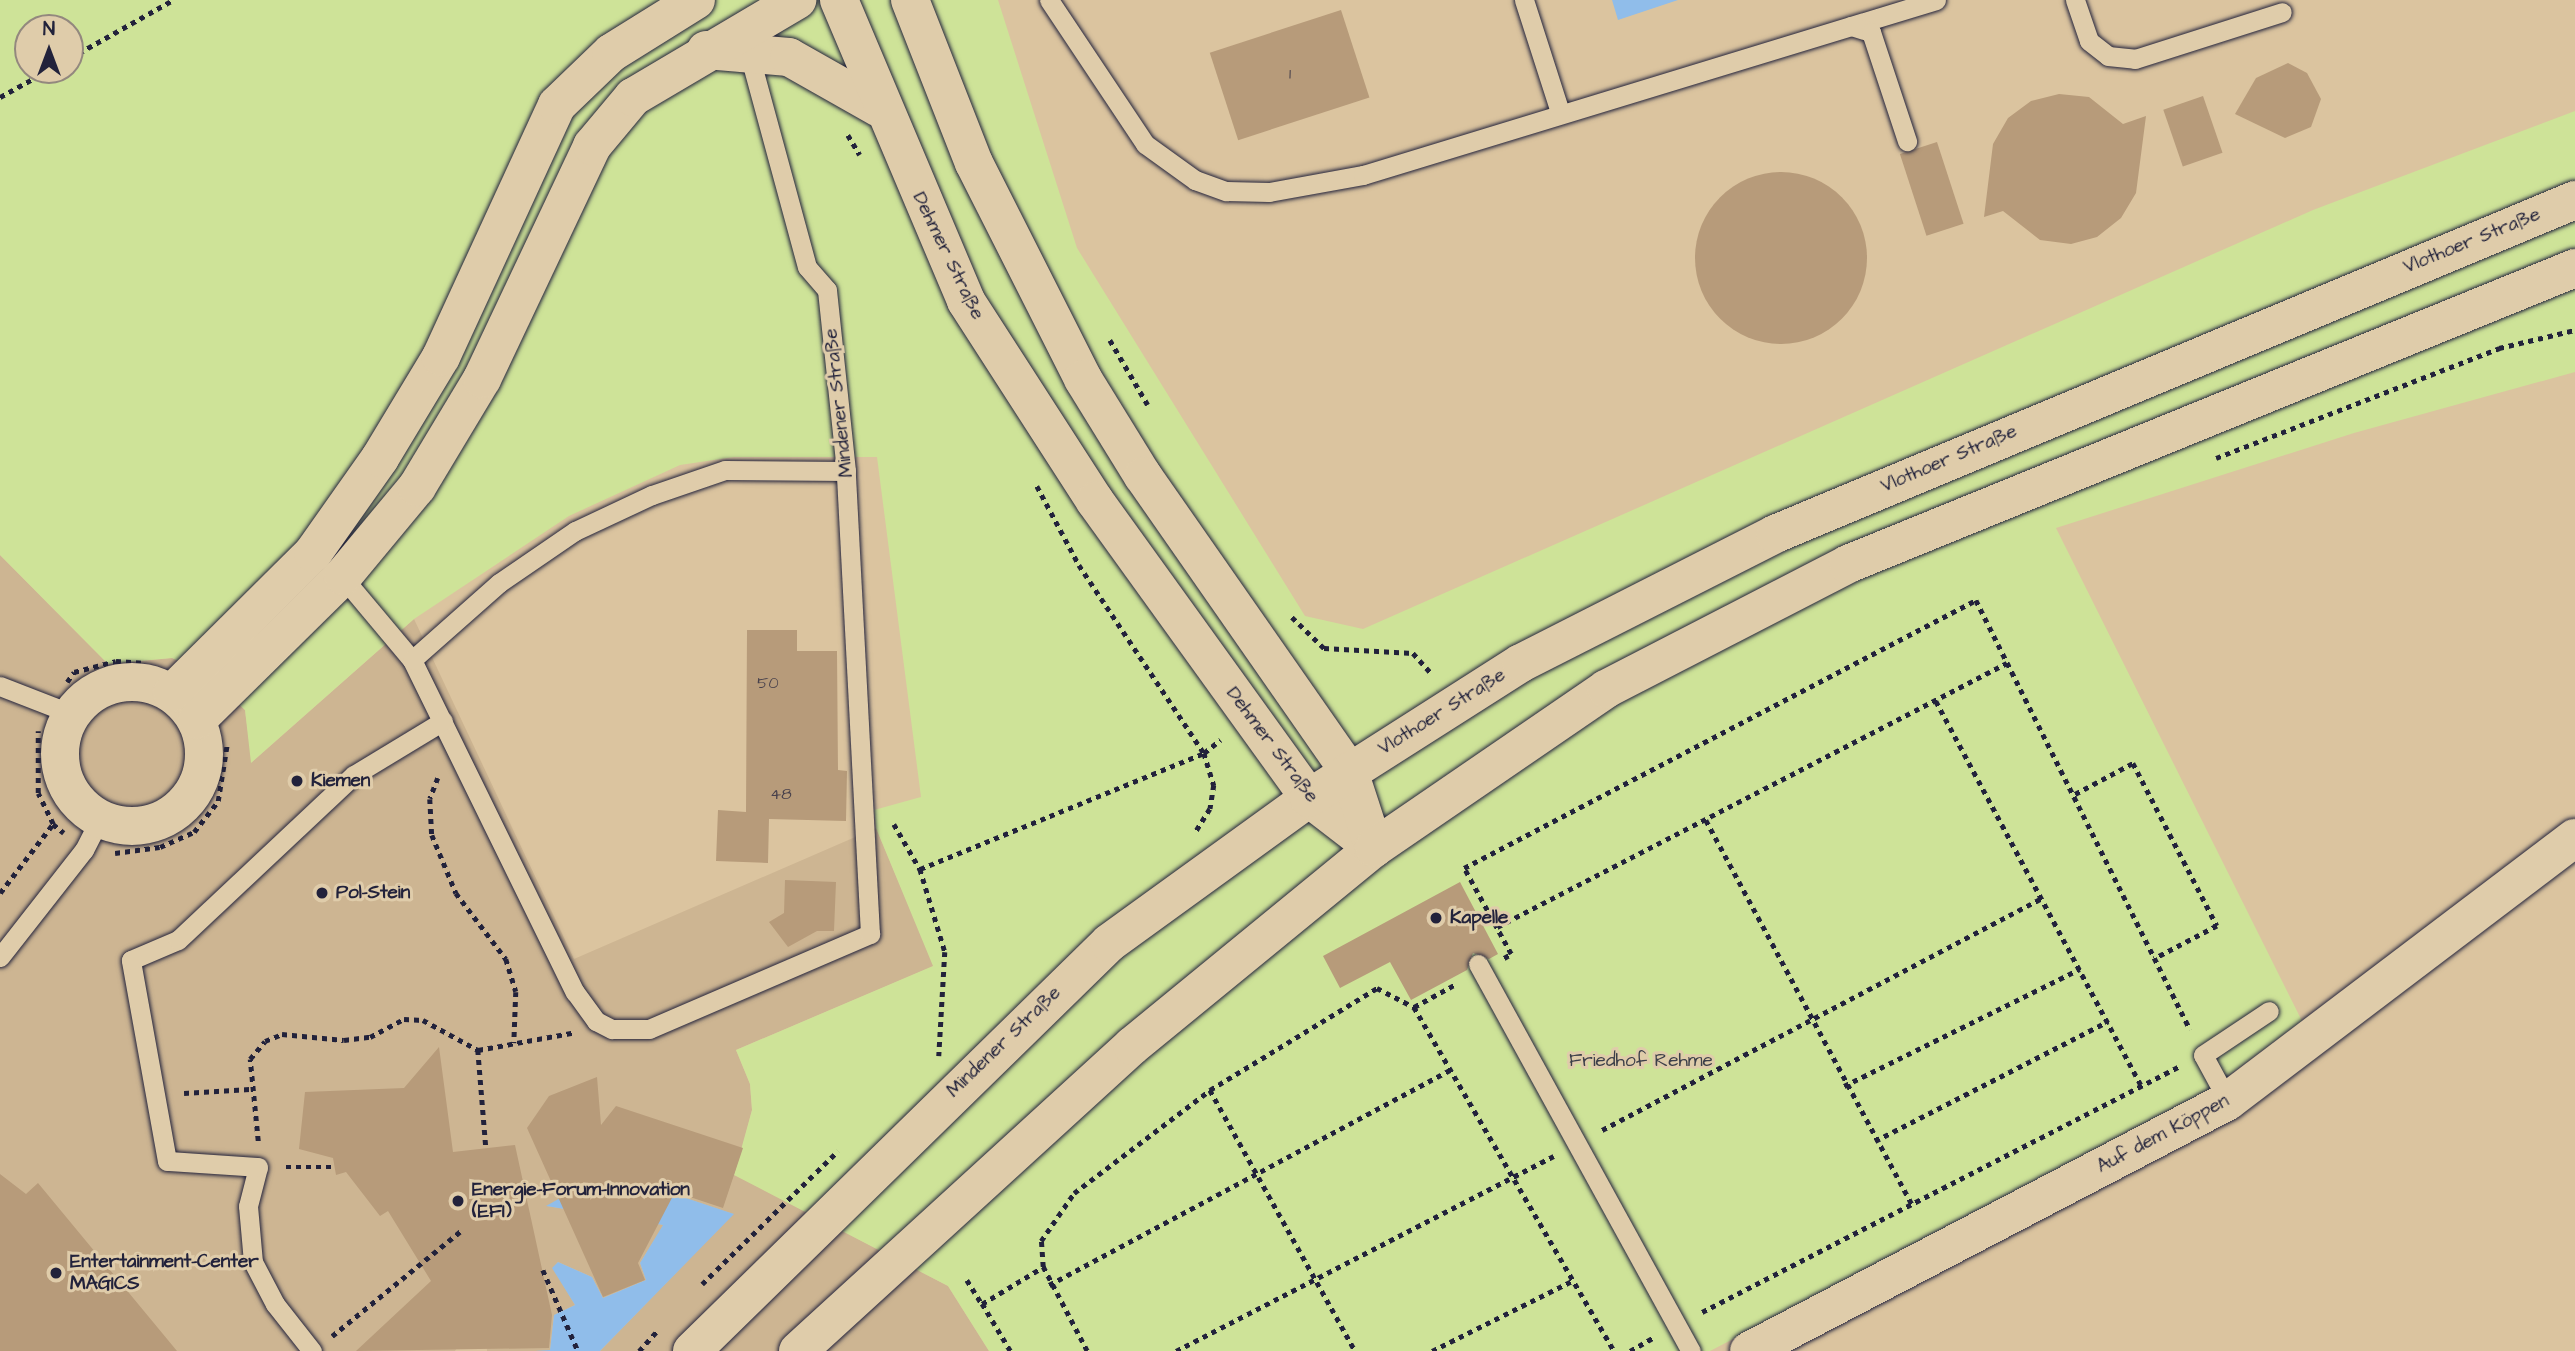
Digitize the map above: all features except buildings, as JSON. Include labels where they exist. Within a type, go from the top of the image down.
[{"type":"street","points":[[187,702],[313,553],[441,357],[557,105],[611,52],[694,0]]},
{"type":"street","points":[[187,702],[344,576],[416,487],[482,379],[592,146],[633,97],[704,50],[797,0]]},
{"type":"street","name":"Dehmer Straße","points":[[839,0],[879,108],[966,301],[1095,501],[1309,797],[1374,848]]},
{"type":"street","points":[[910,0],[974,163],[1083,379],[1286,682],[1349,771],[1374,848]]},
{"type":"street","points":[[704,50],[748,50],[789,58],[879,108]]},
{"type":"street","name":"Vlothoer Straße","points":[[1349,771],[1587,626],[1775,534],[2575,200]]},
{"type":"street","points":[[798,1351],[1132,1046],[1374,848],[1606,689],[1848,564],[2575,268]]},
{"type":"street","points":[[118,683],[146,683],[187,702],[205,756],[195,791],[170,817],[134,828],[92,835],[61,772],[60,710],[118,683]]},
{"type":"street","name":"Mindener Straße","points":[[692,1351],[1082,968],[1166,896],[1349,771]]},
{"type":"street","name":"Auf dem Köppen","points":[[1749,1351],[2228,1101],[2575,838]]},
{"type":"lane","points":[[1049,0],[1145,144],[1177,170],[1226,191],[1312,187],[1936,0]]},
{"type":"lane","points":[[1524,0],[1560,112]]},
{"type":"lane","points":[[2075,0],[2089,41],[2108,56],[2135,59],[2282,12]]},
{"type":"lane","points":[[1851,26],[1871,32],[1907,141]]},
{"type":"lane","name":"Mindener Straße","points":[[596,1021],[612,1029],[649,1029],[870,934],[865,771],[846,471],[827,290],[807,267],[748,50]]},
{"type":"lane","points":[[412,660],[499,583],[575,531],[652,495],[725,470],[846,471]]},
{"type":"lane","points":[[313,553],[344,576],[412,660],[460,753],[575,992],[596,1021]]},
{"type":"lane","points":[[0,686],[60,710]]},
{"type":"lane","points":[[318,1347],[275,1304],[253,1262],[248,1206],[258,1167],[167,1161],[160,1094],[131,960],[178,940],[354,775],[443,721]]},
{"type":"lane","points":[[0,957],[92,835]]},
{"type":"lane","points":[[1479,967],[1690,1351]]},
{"type":"lane","points":[[2228,1101],[2203,1055],[2269,1012]]},
{"type":"path","points":[[84,50],[173,0]]},
{"type":"path","points":[[0,97],[24,84]]},
{"type":"path","points":[[839,123],[869,169]]},
{"type":"path","points":[[2203,463],[2499,348],[2575,330]]},
{"type":"path","points":[[1104,331],[1153,414]]},
{"type":"path","points":[[1033,480],[1079,565],[1204,753],[1214,785],[1210,809],[1186,841]]},
{"type":"path","points":[[1414,1007],[1479,967],[1511,954],[1464,868],[1976,600],[2203,1055],[1630,1351]]},
{"type":"path","points":[[1288,613],[1324,648],[1413,653],[1452,706]]},
{"type":"path","points":[[1286,682],[1324,648]]},
{"type":"path","points":[[116,661],[187,702],[218,801],[194,832],[122,854],[92,835],[53,824],[38,793],[33,760],[60,710],[74,672],[116,661]]},
{"type":"path","points":[[1497,928],[2007,663]]},
{"type":"path","points":[[1936,701],[2141,1085]]},
{"type":"path","points":[[920,869],[1204,753],[1248,715]]},
{"type":"path","points":[[460,753],[434,787],[432,835],[456,893],[506,959],[516,992],[514,1043]]},
{"type":"path","points":[[2075,794],[2133,763],[2217,926],[2154,959]]},
{"type":"path","points":[[892,820],[920,869],[945,952],[939,1057]]},
{"type":"path","points":[[1706,820],[1844,1086],[1912,1204]]},
{"type":"path","points":[[0,893],[53,824]]},
{"type":"path","points":[[1176,1351],[1514,1177],[2043,897]]},
{"type":"path","points":[[1844,1086],[2080,969]]},
{"type":"path","points":[[1087,1351],[1049,1285],[1043,1267],[1041,1241],[1074,1193],[1210,1090],[1377,988],[1414,1007],[1614,1351]]},
{"type":"path","points":[[334,1167],[258,1167],[250,1089],[250,1059],[265,1041],[282,1034],[344,1040],[370,1037],[404,1020],[423,1020],[478,1049],[575,1033],[596,1021]]},
{"type":"path","points":[[1875,1142],[2108,1021]]},
{"type":"path","points":[[929,1066],[948,1048]]},
{"type":"path","points":[[478,1049],[486,1148]]},
{"type":"path","points":[[1049,1285],[1253,1173],[1451,1069]]},
{"type":"path","points":[[160,1094],[250,1089]]},
{"type":"path","points":[[1210,1090],[1253,1173],[1355,1351]]},
{"type":"path","points":[[694,1292],[849,1140]]},
{"type":"path","points":[[318,1347],[462,1230]]},
{"type":"path","points":[[982,1304],[1043,1267]]},
{"type":"path","points":[[543,1270],[564,1307],[578,1351]]},
{"type":"path","points":[[967,1280],[1010,1351]]},
{"type":"path","points":[[1432,1351],[1572,1281]]},
{"type":"path","points":[[639,1351],[666,1322]]},
{"type":"shaded area","points":[[0,555],[108,664],[172,658],[203,672],[245,710],[252,762],[414,619],[574,959],[876,828],[934,966],[736,1050],[750,1084],[752,1110],[735,1175],[948,1286],[989,1351],[600,1351],[733,1214],[638,1182],[547,1206],[664,1225],[640,1263],[646,1280],[603,1298],[592,1277],[558,1262],[553,1268],[575,1305],[554,1315],[550,1351],[487,1351],[484,1299],[455,1351],[0,1351]]},
{"type":"green space","name":"Friedhof Rehme","points":[[0,0],[998,0],[1077,248],[1305,616],[1363,629],[2313,210],[2575,111],[2575,372],[2354,433],[2056,528],[2302,1021],[2196,1100],[1710,1351],[989,1351],[948,1286],[734,1175],[752,1110],[750,1084],[736,1050],[933,966],[876,828],[874,810],[921,797],[877,457],[734,457],[680,465],[569,516],[414,619],[251,763],[245,710],[203,672],[172,658],[108,664],[0,555]]},
{"type":"water","points":[[1612,0],[1678,0],[1618,20]]},
{"type":"water","points":[[641,1153],[638,1182],[734,1214],[600,1351],[535,1351],[550,1350],[554,1315],[575,1305],[552,1268],[558,1262],[592,1277],[603,1298],[646,1280],[640,1263],[663,1225],[546,1206]]},
{"type":"place","name":"Kiemen","points":[[297,781]]},
{"type":"place","name":"Pol-Stein","points":[[322,893]]},
{"type":"place","name":"Kapelle","points":[[1436,918]]},
{"type":"place","name":"Energie-Forum-Innovation (EFI)","points":[[458,1201]]},
{"type":"place","name":"Entertainment-Center MAGICS","points":[[56,1273]]}]
